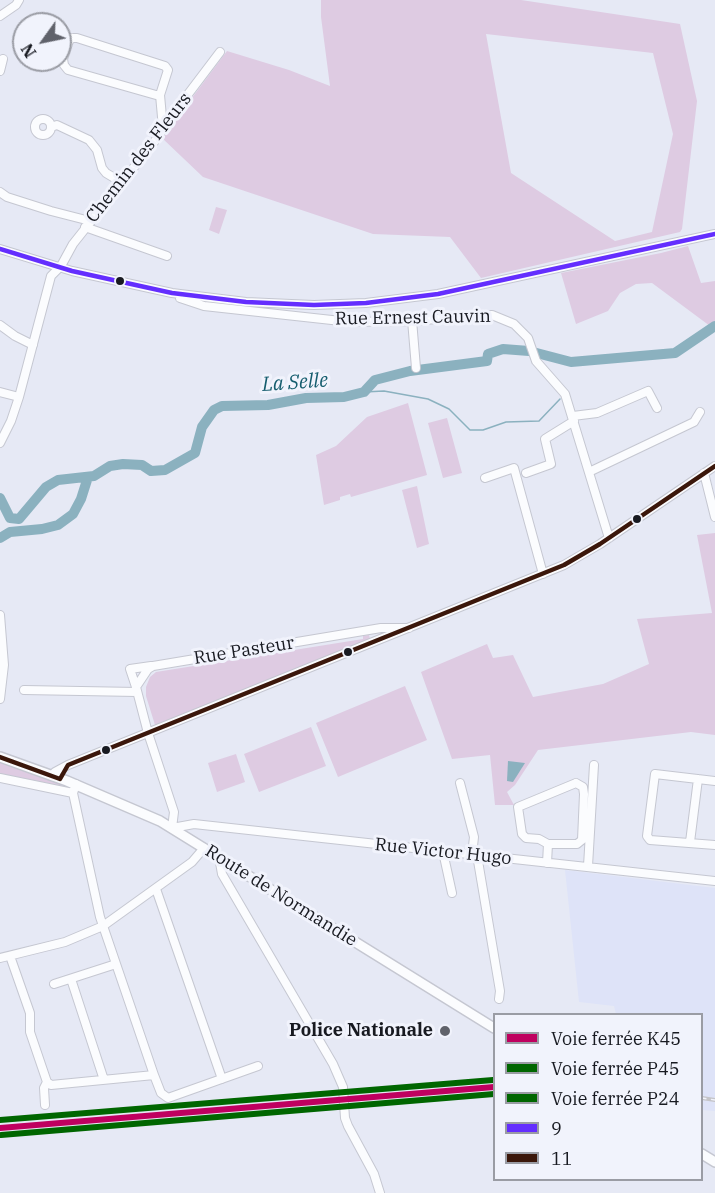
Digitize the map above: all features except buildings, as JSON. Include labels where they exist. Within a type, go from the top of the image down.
[{"type":"main road","name":"Route de Normandie","points":[[0,757],[56,777],[74,789],[141,812],[172,828],[493,1027]]},
{"type":"street","points":[[0,15],[16,5],[19,0]]},
{"type":"street","points":[[160,95],[68,70],[63,59],[69,41],[77,38],[165,66],[168,70],[160,95],[163,129]]},
{"type":"street","name":"Chemin des Fleurs","points":[[0,443],[19,397],[51,276],[61,266],[65,255],[88,224],[220,52]]},
{"type":"street","points":[[0,71],[3,59]]},
{"type":"street","points":[[51,127],[57,125],[89,140],[97,150],[102,168],[121,182]]},
{"type":"street","points":[[0,192],[7,197],[88,224],[167,256]]},
{"type":"street","points":[[0,249],[90,275],[186,298],[314,305],[402,299],[448,292],[715,234]]},
{"type":"street","name":"Rue Ernest Cauvin","points":[[186,298],[204,306],[350,322],[492,315],[514,324],[529,341],[536,361],[562,389],[574,419],[609,538]]},
{"type":"street","points":[[412,320],[416,368]]},
{"type":"street","points":[[0,325],[33,345]]},
{"type":"street","points":[[526,473],[551,464],[545,439],[574,419],[597,413],[648,391],[657,408]]},
{"type":"street","points":[[0,392],[19,397]]},
{"type":"street","points":[[589,472],[694,422],[700,412]]},
{"type":"street","points":[[56,777],[68,765],[574,560],[715,466]]},
{"type":"street","points":[[485,478],[514,468],[543,574]]},
{"type":"street","points":[[704,473],[715,517]]},
{"type":"street","points":[[0,615],[2,671],[0,699]]},
{"type":"street","name":"Rue Pasteur","points":[[137,689],[130,669],[381,628],[409,628]]},
{"type":"street","points":[[372,630],[375,641]]},
{"type":"street","points":[[153,666],[143,674],[137,689],[148,733],[174,812],[172,828]]},
{"type":"street","points":[[24,690],[137,689]]},
{"type":"street","points":[[588,866],[594,765]]},
{"type":"street","points":[[715,781],[655,774],[647,836],[650,840],[715,845]]},
{"type":"street","points":[[0,778],[74,789],[103,926],[161,1092],[168,1098],[258,1066]]},
{"type":"street","points":[[690,842],[698,779]]},
{"type":"street","points":[[460,783],[474,837],[475,855],[500,991],[499,999]]},
{"type":"street","points":[[576,783],[582,787],[584,794],[582,840],[577,843],[548,844],[539,839],[526,838],[522,834],[518,807],[576,783]]},
{"type":"street","name":"Rue Victor Hugo","points":[[172,828],[194,824],[715,881]]},
{"type":"street","points":[[547,863],[548,844]]},
{"type":"street","points":[[0,958],[65,942],[103,926],[198,857],[204,848]]},
{"type":"street","points":[[443,852],[452,893]]},
{"type":"street","points":[[219,857],[222,874],[333,1064],[342,1087],[348,1126],[374,1174],[381,1193]]},
{"type":"street","points":[[156,889],[222,1079]]},
{"type":"street","points":[[10,956],[30,1013],[30,1032],[47,1082],[51,1085],[154,1075]]},
{"type":"street","points":[[54,984],[116,964]]},
{"type":"street","points":[[71,979],[104,1080]]},
{"type":"street","points":[[45,1104],[44,1088],[47,1082]]},
{"type":"shaded area","points":[[321,0],[521,0],[680,24],[697,101],[682,229],[680,232],[481,278],[450,237],[373,234],[203,177],[162,138],[227,51],[289,70],[330,86]],"holes":[[[486,34],[653,53],[673,134],[652,232],[615,241],[511,173]]]},
{"type":"shaded area","points":[[216,207],[227,210],[219,234],[209,230]]},
{"type":"shaded area","points":[[688,246],[701,283],[715,281],[715,323],[710,326],[652,283],[636,284],[620,293],[608,311],[576,324],[561,273]]},
{"type":"shaded area","points":[[408,403],[427,475],[351,497],[350,494],[324,505],[316,455],[336,446],[367,417]]},
{"type":"shaded area","points":[[447,418],[462,473],[443,478],[428,423]]},
{"type":"shaded area","points":[[417,486],[429,544],[417,548],[402,490]]},
{"type":"shaded area","points":[[715,533],[715,735],[691,732],[538,750],[515,785],[507,792],[514,805],[495,805],[490,755],[452,759],[421,672],[487,644],[493,658],[513,655],[533,697],[603,684],[649,664],[637,619],[712,613],[697,535]]},
{"type":"shaded area","points":[[369,635],[370,639],[155,725],[146,696],[146,687],[150,677],[156,672],[363,639],[363,636]]},
{"type":"shaded area","points":[[405,686],[427,740],[338,777],[316,723]]},
{"type":"shaded area","points":[[311,727],[326,766],[259,792],[244,754]]},
{"type":"shaded area","points":[[236,754],[245,782],[217,792],[208,763]]},
{"type":"shaded area","points":[[508,761],[525,763],[513,782],[507,781]]},
{"type":"shaded area","points":[[0,762],[62,785],[61,788],[13,776],[0,776]]},
{"type":"shaded area","points":[[565,870],[715,888],[715,1111],[703,1110],[703,1013],[616,1013],[614,1006],[579,1002]]},
{"type":"waterway","name":"La Selle","points":[[0,498],[10,518],[19,519],[46,487],[58,480],[94,476],[110,466],[123,464],[142,465],[151,471],[165,470],[195,453],[202,427],[214,410],[222,406],[268,405],[306,398],[344,397],[364,392],[375,380],[410,371],[487,361],[488,354],[503,349],[529,351],[571,362],[675,353],[715,326]]},
{"type":"waterway","points":[[364,392],[384,391],[428,399],[449,409],[470,430],[483,430],[506,422],[539,421],[560,399]]},
{"type":"waterway","name":"La Selle","points":[[0,538],[10,532],[58,525],[73,514],[88,477]]},
{"type":"railway","points":[[703,1098],[715,1100]]},
{"type":"rail line","name":"P24","points":[[0,1120],[493,1080]]},
{"type":"rail line","name":"K45","points":[[0,1128],[493,1087]]},
{"type":"rail line","name":"P45","points":[[1,1135],[493,1094]]},
{"type":"transit line","name":"9","points":[[0,249],[72,271],[172,293],[246,302],[314,305],[366,303],[438,294],[715,234]]},
{"type":"transit line","name":"11","points":[[0,757],[60,779],[68,765],[564,565],[600,544],[715,466]]},
{"type":"place","name":"Police Nationale","points":[[445,1031]]}]
